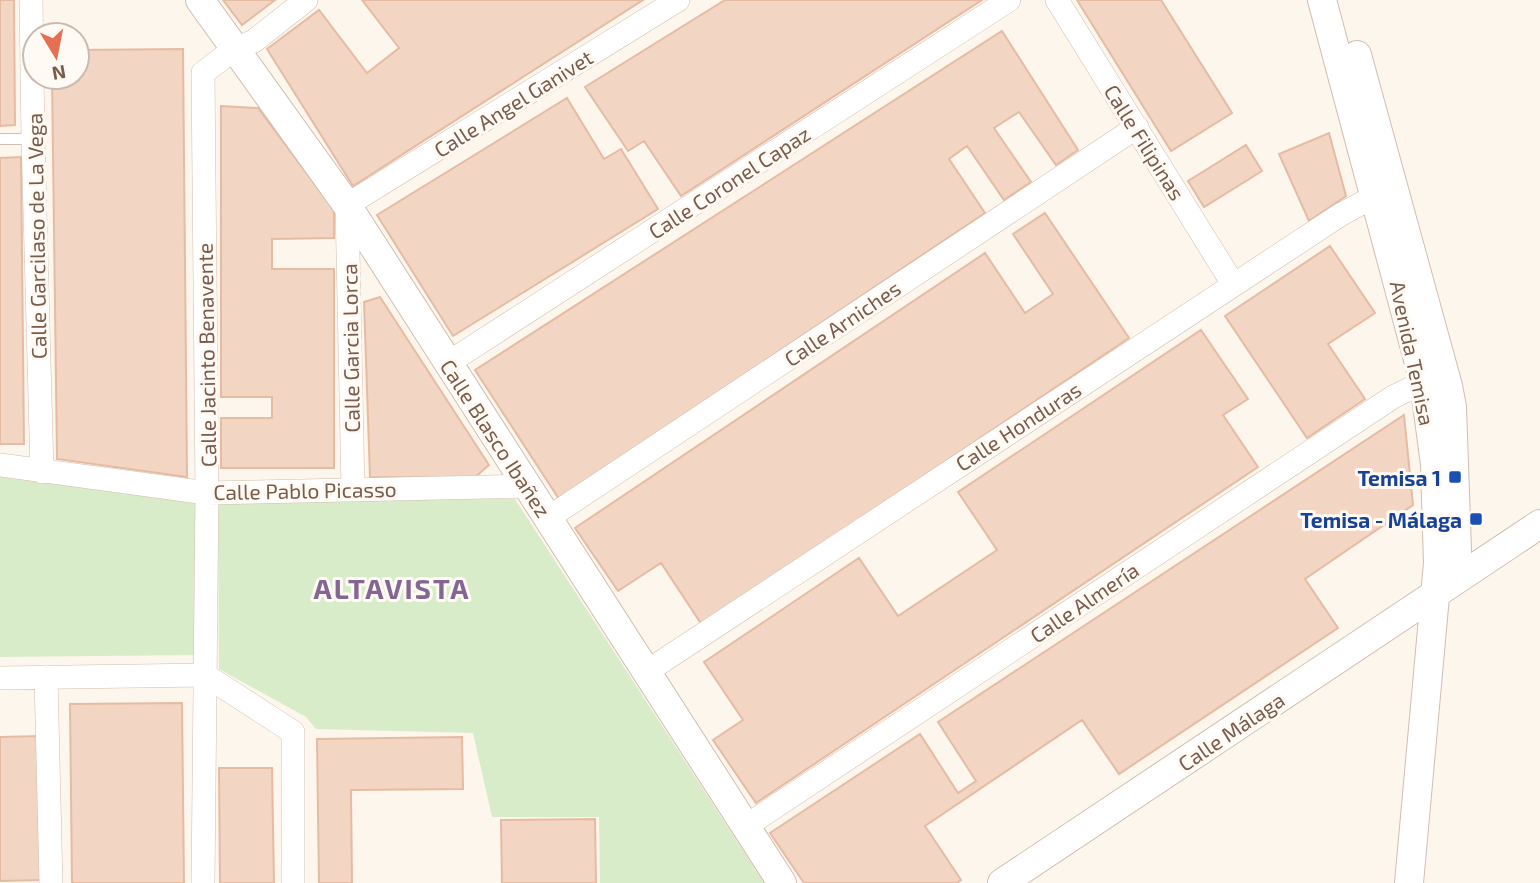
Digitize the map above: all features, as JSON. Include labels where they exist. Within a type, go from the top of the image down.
[{"type":"street","name":"Calle Garcilaso de La Vega","points":[[32,0],[42,472]]},
{"type":"street","name":"Calle Blasco Ibañez","points":[[200,0],[233,50],[347,205],[782,883]]},
{"type":"street","points":[[233,50],[254,41],[306,0]]},
{"type":"street","name":"Calle Angel Ganivet","points":[[347,205],[678,0]]},
{"type":"street","name":"Calle Coronel Capaz","points":[[448,363],[1009,0]]},
{"type":"street","name":"Calle Filipinas","points":[[1057,0],[1233,284]]},
{"type":"street","name":"Avenida Temisa","points":[[1322,0],[1444,365],[1452,407],[1458,578]]},
{"type":"street","name":"Avenida Temisa","points":[[1341,0],[1385,191],[1424,382],[1435,464],[1438,563],[1409,883]]},
{"type":"street","name":"Calle Jacinto Benavente","points":[[203,883],[207,492],[203,73],[233,50]]},
{"type":"street","name":"Calle Arniches","points":[[548,518],[1137,127]]},
{"type":"street","name":"Calle Honduras","points":[[646,671],[1233,284],[1340,215],[1385,191]]},
{"type":"street","name":"Calle Garcia Lorca","points":[[347,205],[353,490]]},
{"type":"street","name":"Calle Almería","points":[[746,826],[1393,397],[1424,382]]},
{"type":"street","name":"Calle Pablo Picasso","points":[[0,465],[207,492],[528,486]]},
{"type":"street","name":"Calle Málaga","points":[[1002,883],[1540,524]]},
{"type":"street","points":[[0,678],[205,675],[293,732],[293,883]]},
{"type":"street","points":[[46,677],[51,883]]},
{"type":"lane","points":[[0,139],[33,139]]},
{"type":"green space","points":[[0,474],[195,500],[195,655],[0,657]]},
{"type":"green space","points":[[515,499],[764,883],[600,883],[599,817],[492,817],[473,733],[316,729],[306,717],[219,669],[218,500]]},
{"type":"building","points":[[0,0],[14,0],[15,125],[0,126]]},
{"type":"building","points":[[223,0],[275,0],[242,25]]},
{"type":"building","points":[[362,0],[643,0],[353,186],[267,49],[319,10],[367,73],[399,48]]},
{"type":"building","points":[[725,0],[982,0],[681,196],[644,141],[628,151],[585,87]]},
{"type":"building","points":[[1077,0],[1161,0],[1232,113],[1171,151]]},
{"type":"building","points":[[1002,31],[1078,150],[1056,165],[1019,112],[994,128],[1031,182],[1004,200],[967,146],[949,159],[985,213],[559,499],[475,370]]},
{"type":"building","points":[[183,49],[187,477],[57,459],[52,91],[91,91],[91,50]]},
{"type":"building","points":[[567,98],[604,159],[621,149],[658,209],[453,336],[377,215]]},
{"type":"building","points":[[221,106],[258,108],[334,210],[334,238],[272,239],[272,269],[334,269],[334,468],[221,468],[221,418],[272,418],[272,397],[221,397]]},
{"type":"building","points":[[1329,133],[1346,196],[1309,221],[1279,154]]},
{"type":"building","points":[[1246,145],[1262,171],[1204,207],[1188,181]]},
{"type":"building","points":[[21,157],[24,444],[0,444],[0,158]]},
{"type":"building","points":[[1045,213],[1129,338],[702,625],[661,563],[618,591],[575,528],[985,253],[1025,313],[1053,294],[1013,234]]},
{"type":"building","points":[[1330,246],[1375,313],[1328,344],[1365,399],[1307,438],[1225,316]]},
{"type":"building","points":[[380,297],[489,465],[474,478],[370,477],[364,302]]},
{"type":"building","points":[[1201,330],[1248,399],[1223,415],[1258,467],[756,803],[713,740],[743,720],[704,662],[859,558],[898,616],[997,550],[958,492]]},
{"type":"building","points":[[1404,415],[1413,505],[1305,579],[1338,628],[1119,774],[1082,720],[925,826],[961,880],[957,883],[804,883],[770,833],[920,734],[958,793],[976,781],[938,722]]},
{"type":"building","points":[[182,703],[184,883],[72,883],[70,704]]},
{"type":"building","points":[[41,736],[43,880],[0,881],[0,737]]},
{"type":"building","points":[[462,737],[463,789],[351,790],[352,883],[319,883],[317,739]]},
{"type":"building","points":[[219,768],[272,768],[274,883],[220,883]]},
{"type":"building","points":[[595,819],[596,883],[502,883],[501,820]]},
{"type":"place","name":"Temisa 1","points":[[1455,477]]},
{"type":"place","name":"Temisa - Málaga","points":[[1476,519]]},
{"type":"district","name":"ALTAVISTA","points":[[392,588]]}]
